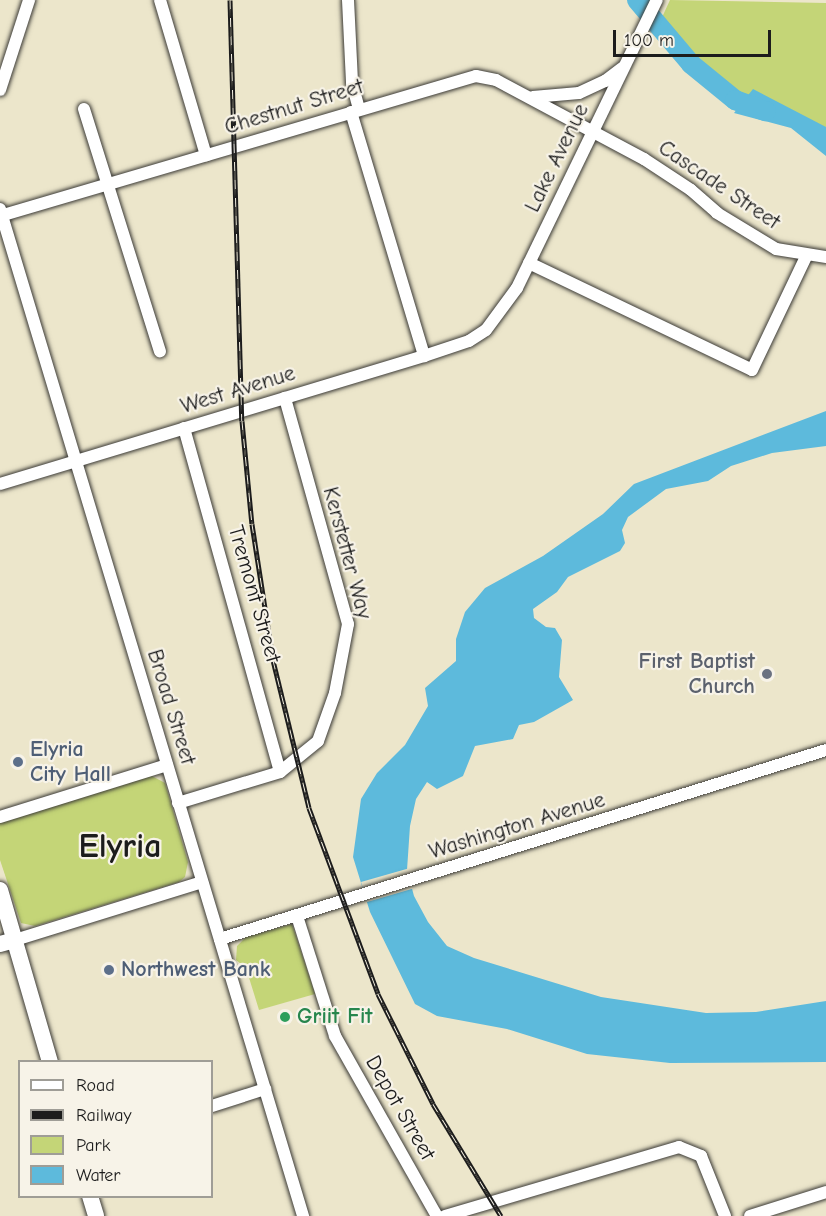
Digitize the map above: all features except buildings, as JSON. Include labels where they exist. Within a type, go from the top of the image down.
[{"type":"main road","points":[[0,890],[7,942],[49,1060]]},
{"type":"main road","points":[[90,1198],[96,1216]]},
{"type":"street","points":[[0,90],[29,0]]},
{"type":"street","points":[[160,0],[206,155]]},
{"type":"street","points":[[348,0],[355,111],[424,356]]},
{"type":"street","name":"Lake Avenue","points":[[486,330],[504,310],[529,263],[657,0]]},
{"type":"street","points":[[529,97],[579,93],[605,81],[626,65]]},
{"type":"street","name":"Chestnut Street","points":[[1,214],[109,185],[476,76],[496,80],[593,130]]},
{"type":"street","points":[[84,109],[160,351]]},
{"type":"street","name":"Cascade Street","points":[[593,130],[691,190],[744,231],[777,249],[806,256],[826,257]]},
{"type":"street","name":"Broad Street","points":[[1,214],[303,1216]]},
{"type":"street","points":[[529,263],[752,370],[806,256]]},
{"type":"street","name":"West Avenue","points":[[0,484],[424,356],[469,341],[486,330]]},
{"type":"street","name":"Kerstetter Way","points":[[178,803],[280,772],[321,736],[348,630],[285,398]]},
{"type":"street","name":"Tremont Street","points":[[184,428],[254,668],[280,772]]},
{"type":"street","name":"Washington Avenue","points":[[219,939],[364,893],[463,866],[826,750]]},
{"type":"street","points":[[0,817],[167,765]]},
{"type":"street","points":[[7,942],[202,882]]},
{"type":"street","name":"Depot Street","points":[[297,916],[335,1036],[438,1216]]},
{"type":"street","points":[[213,1106],[265,1089]]},
{"type":"street","points":[[445,1216],[669,1148],[690,1148],[701,1156],[725,1216]]},
{"type":"street","points":[[750,1216],[826,1192]]},
{"type":"green space","points":[[670,0],[826,3],[826,142],[773,113],[735,100],[691,64],[658,26]]},
{"type":"green space","points":[[150,775],[165,783],[188,862],[185,877],[179,882],[35,926],[21,923],[0,860],[0,821]]},
{"type":"green space","points":[[292,924],[315,994],[259,1010],[246,968],[236,960],[237,946],[246,937]]},
{"type":"water","points":[[753,89],[826,127],[826,156],[791,128],[734,113]]},
{"type":"water","points":[[826,411],[826,446],[772,453],[731,466],[708,481],[666,489],[628,517],[622,530],[625,543],[620,551],[568,577],[557,592],[533,609],[534,618],[546,627],[555,628],[562,640],[559,677],[573,700],[534,722],[519,725],[513,739],[475,746],[463,776],[437,789],[427,782],[416,799],[410,826],[407,870],[414,896],[428,922],[447,946],[474,958],[601,997],[706,1013],[756,1012],[826,1001],[826,1062],[670,1063],[587,1054],[507,1029],[437,1016],[415,1004],[370,912],[353,857],[361,799],[377,773],[405,745],[428,706],[425,688],[456,661],[456,639],[465,612],[485,588],[543,556],[603,514],[634,484]]},
{"type":"pier","points":[[410,868],[415,888],[367,902],[361,882]]},
{"type":"waterway","points":[[637,0],[691,64],[735,100],[766,111]]},
{"type":"railway","points":[[230,0],[242,421],[252,524],[273,660],[309,808],[378,994],[433,1104],[501,1216]]},
{"type":"place","name":"First Baptist Church","points":[[767,674]]},
{"type":"place","name":"Elyria City Hall","points":[[18,762]]},
{"type":"place","name":"Northwest Bank","points":[[109,970]]},
{"type":"place","name":"Griit Fit","points":[[285,1017]]},
{"type":"district","name":"Elyria","points":[[120,847]]}]
